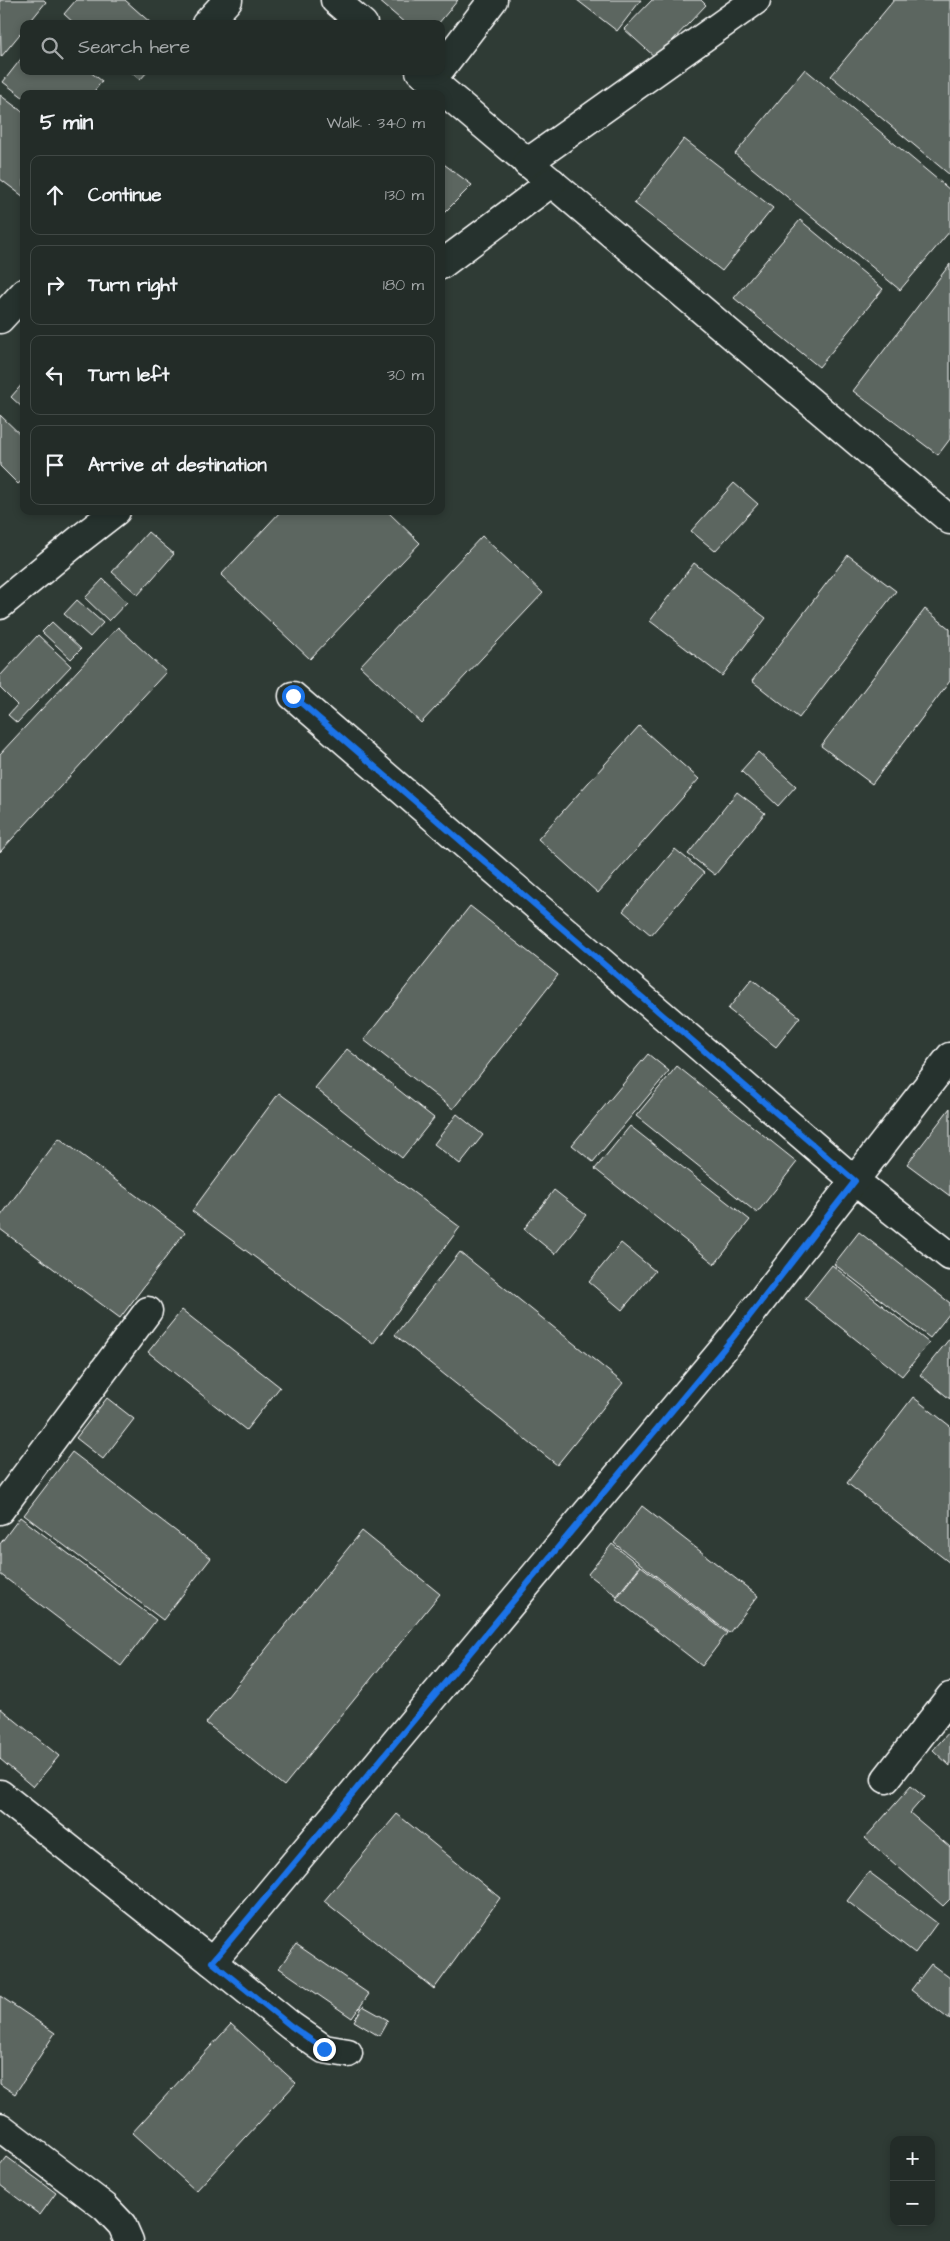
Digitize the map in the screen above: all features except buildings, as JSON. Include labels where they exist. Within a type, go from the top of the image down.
[{"type":"street","points":[[210,20],[228,0]]},
{"type":"street","points":[[335,0],[358,20]]},
{"type":"street","points":[[445,58],[493,0]]},
{"type":"street","points":[[527,164],[756,0]]},
{"type":"street","points":[[435,75],[527,164],[552,182],[946,509]]},
{"type":"street","points":[[445,262],[552,182]]},
{"type":"street","points":[[0,319],[20,297]]},
{"type":"street","points":[[0,605],[111,515]]},
{"type":"street","points":[[293,696],[855,1181],[950,1256]]},
{"type":"street","points":[[212,1962],[731,1340],[950,1057]]},
{"type":"street","points":[[0,1510],[148,1311]]},
{"type":"street","points":[[886,1779],[950,1697]]},
{"type":"street","points":[[0,1794],[291,2026],[324,2049],[348,2053]]},
{"type":"street","points":[[0,2127],[106,2207],[122,2225],[129,2241]]},
{"type":"route","points":[[293,696],[855,1181],[731,1340],[212,1962],[291,2026],[324,2049]]}]
